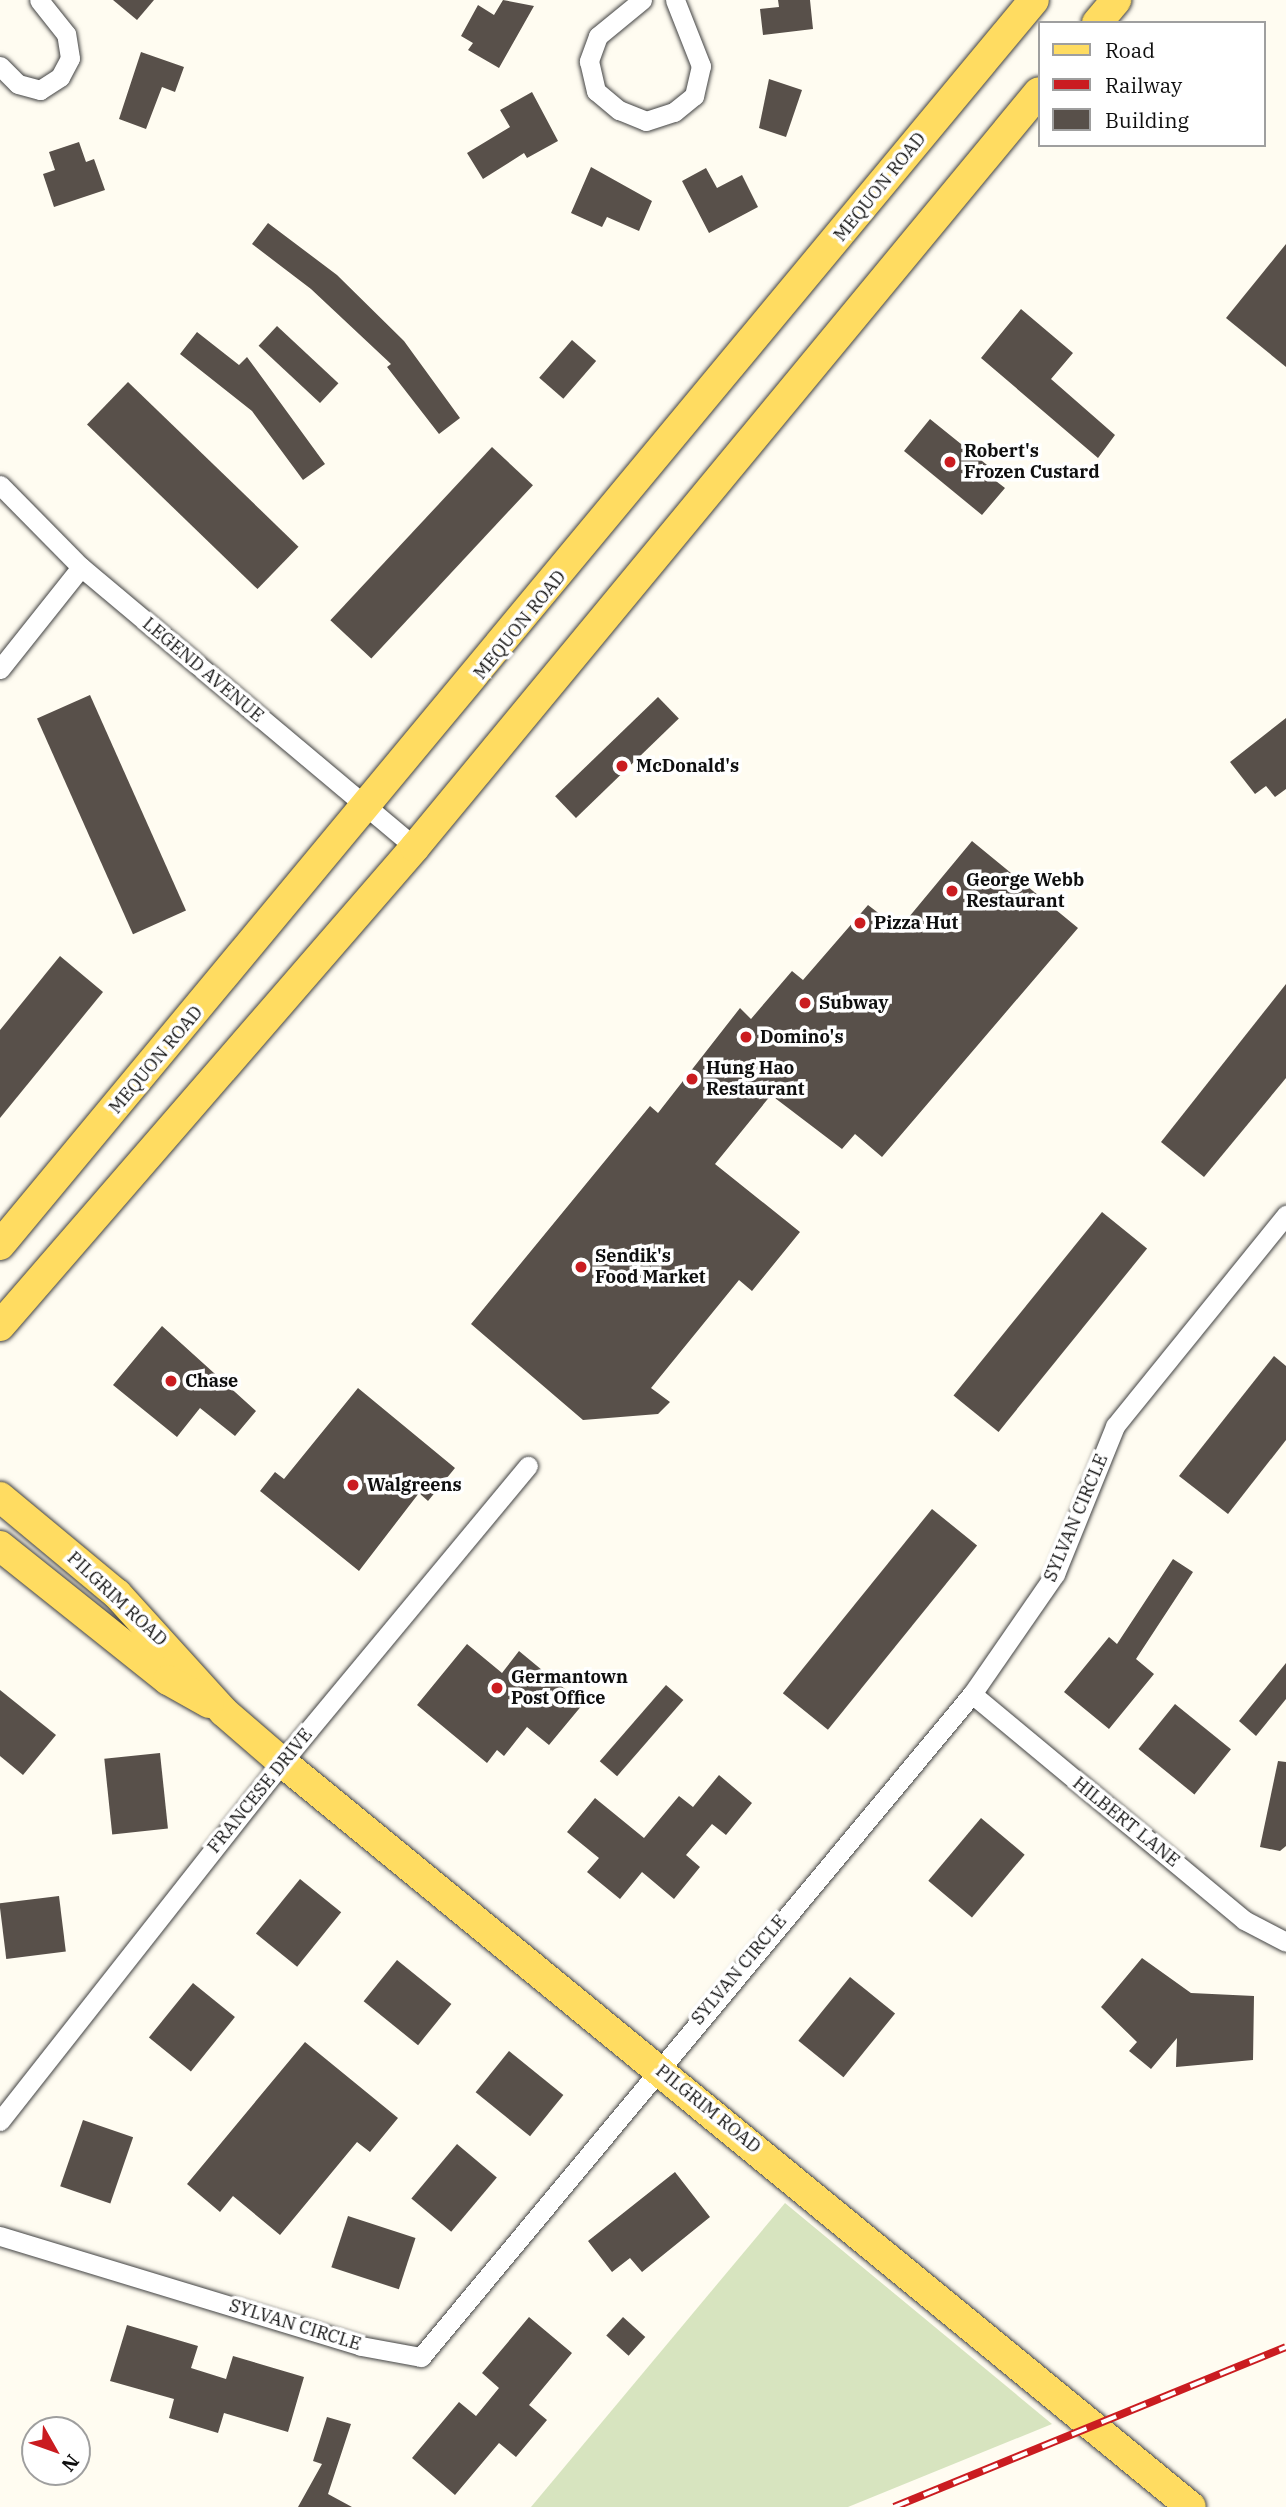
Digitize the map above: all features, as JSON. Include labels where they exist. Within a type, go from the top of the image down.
[{"type":"main road","name":"MEQUON ROAD","points":[[0,1245],[368,808],[1034,0]]},
{"type":"main road","points":[[1099,21],[1116,0]]},
{"type":"main road","points":[[0,1326],[415,847],[1038,93]]},
{"type":"main road","name":"PILGRIM ROAD","points":[[1,1496],[126,1603],[224,1712],[282,1762],[658,2067],[1191,2507]]},
{"type":"main road","name":"PILGRIM ROAD","points":[[0,1546],[167,1680],[224,1712]]},
{"type":"main road","points":[[38,1576],[61,1548]]},
{"type":"street","points":[[0,66],[18,84],[40,90],[60,77],[70,58],[66,34],[39,0]]},
{"type":"street","points":[[642,0],[598,36],[589,61],[596,91],[619,110],[646,121],[674,112],[694,96],[697,86],[701,66],[675,0]]},
{"type":"street","name":"LEGEND AVENUE","points":[[0,485],[81,567],[415,847]]},
{"type":"street","points":[[0,669],[81,567]]},
{"type":"street","name":"SYLVAN CIRCLE","points":[[0,2236],[361,2346],[421,2357],[658,2067],[972,1694],[1055,1574],[1115,1426],[1286,1215]]},
{"type":"street","name":"FRANCESE DRIVE","points":[[0,2121],[282,1762],[528,1466]]},
{"type":"street","name":"HILBERT LANE","points":[[972,1694],[1244,1920],[1286,1942]]},
{"type":"green space","points":[[785,2203],[1052,2424],[848,2507],[531,2507]]},
{"type":"building","points":[[113,0],[154,0],[137,20]]},
{"type":"building","points":[[503,0],[534,6],[499,68],[468,50],[473,43],[461,36],[478,5],[494,15]]},
{"type":"building","points":[[778,0],[810,0],[813,29],[763,35],[760,9],[779,7]]},
{"type":"building","points":[[141,52],[184,67],[175,92],[162,87],[146,129],[119,119]]},
{"type":"building","points":[[769,79],[802,90],[786,137],[759,128]]},
{"type":"building","points":[[532,92],[558,141],[527,158],[524,153],[483,179],[467,153],[510,127],[500,110]]},
{"type":"building","points":[[79,142],[86,162],[94,159],[105,190],[54,207],[43,174],[55,170],[49,152]]},
{"type":"building","points":[[591,167],[652,201],[639,231],[607,217],[602,227],[571,213]]},
{"type":"building","points":[[706,168],[717,188],[742,175],[758,207],[709,233],[682,181]]},
{"type":"building","points":[[268,223],[337,275],[404,341],[460,418],[439,434],[387,367],[391,364],[311,289],[252,244]]},
{"type":"building","points":[[1286,244],[1286,367],[1226,318]]},
{"type":"building","points":[[1021,309],[1073,353],[1051,379],[1115,435],[1098,458],[981,358]]},
{"type":"building","points":[[277,326],[338,383],[320,403],[259,346]]},
{"type":"building","points":[[197,332],[239,365],[247,357],[325,464],[303,480],[252,411],[180,354]]},
{"type":"building","points":[[572,340],[596,361],[563,399],[539,378]]},
{"type":"building","points":[[128,382],[298,547],[257,589],[87,424]]},
{"type":"building","name":"Robert's Frozen Custard","points":[[930,419],[997,473],[992,478],[1005,488],[982,515],[904,451]]},
{"type":"building","points":[[492,447],[533,485],[371,659],[330,620]]},
{"type":"building","points":[[90,695],[186,911],[133,934],[37,719]]},
{"type":"building","points":[[658,697],[679,719],[576,818],[555,796]]},
{"type":"building","points":[[1286,718],[1286,789],[1275,797],[1266,786],[1255,794],[1230,762]]},
{"type":"building","points":[[972,841],[1078,928],[882,1157],[855,1134],[842,1149],[771,1095],[715,1164],[800,1232],[752,1291],[739,1280],[651,1388],[670,1402],[658,1414],[583,1420],[471,1324],[650,1106],[658,1113],[740,1008],[751,1019],[792,971],[803,980],[868,905],[899,929]]},
{"type":"building","points":[[60,956],[103,992],[0,1118],[0,1030]]},
{"type":"building","points":[[1286,984],[1286,1078],[1204,1177],[1161,1142]]},
{"type":"building","points":[[1102,1212],[1147,1249],[999,1432],[953,1395]]},
{"type":"building","name":"Chase","points":[[162,1326],[256,1411],[235,1436],[200,1408],[177,1437],[113,1385]]},
{"type":"building","points":[[1274,1356],[1286,1366],[1286,1440],[1228,1514],[1179,1476]]},
{"type":"building","name":"Walgreens","points":[[358,1388],[455,1468],[428,1501],[419,1493],[359,1571],[260,1491],[275,1472],[284,1479]]},
{"type":"building","points":[[932,1509],[977,1546],[828,1730],[783,1693]]},
{"type":"building","points":[[1173,1559],[1193,1572],[1136,1659],[1154,1674],[1109,1729],[1064,1692],[1109,1637],[1117,1644]]},
{"type":"building","name":"Germantown Post Office","points":[[467,1644],[502,1673],[519,1651],[583,1704],[549,1745],[527,1727],[504,1756],[497,1750],[487,1763],[417,1705]]},
{"type":"building","points":[[1286,1663],[1286,1699],[1256,1736],[1239,1721]]},
{"type":"building","points":[[666,1685],[683,1700],[617,1776],[600,1761]]},
{"type":"building","points":[[0,1690],[56,1735],[23,1775],[0,1756]]},
{"type":"building","points":[[1175,1704],[1231,1749],[1194,1794],[1138,1749]]},
{"type":"building","points":[[160,1753],[168,1829],[112,1834],[104,1759]]},
{"type":"building","points":[[1278,1761],[1286,1762],[1286,1846],[1280,1851],[1260,1847]]},
{"type":"building","points":[[719,1775],[752,1803],[726,1835],[712,1824],[686,1855],[700,1867],[674,1899],[642,1872],[620,1899],[587,1872],[599,1858],[567,1832],[595,1798],[644,1838],[679,1796],[693,1807]]},
{"type":"building","points":[[981,1818],[1025,1855],[972,1917],[928,1881]]},
{"type":"building","points":[[300,1879],[341,1912],[297,1967],[256,1933]]},
{"type":"building","points":[[59,1896],[66,1952],[6,1959],[0,1903]]},
{"type":"building","points":[[1142,1958],[1191,1993],[1254,1996],[1253,2060],[1176,2067],[1177,2038],[1151,2069],[1129,2051],[1137,2042],[1101,2007]]},
{"type":"building","points":[[397,1960],[451,2004],[418,2045],[364,2001]]},
{"type":"building","points":[[850,1977],[895,2014],[843,2077],[798,2041]]},
{"type":"building","points":[[193,1983],[235,2017],[191,2071],[149,2037]]},
{"type":"building","points":[[305,2042],[398,2118],[370,2152],[357,2142],[280,2235],[233,2196],[220,2212],[187,2184]]},
{"type":"building","points":[[509,2051],[563,2095],[530,2136],[476,2092]]},
{"type":"building","points":[[83,2120],[133,2137],[110,2203],[60,2186]]},
{"type":"building","points":[[457,2144],[497,2177],[451,2232],[411,2198]]},
{"type":"building","points":[[675,2172],[710,2217],[642,2272],[630,2258],[612,2272],[588,2241]]},
{"type":"building","points":[[348,2216],[416,2238],[399,2289],[331,2267]]},
{"type":"building","points":[[529,2317],[572,2353],[529,2405],[547,2420],[516,2457],[499,2443],[455,2495],[412,2458],[459,2402],[476,2416],[499,2388],[482,2373]]},
{"type":"building","points":[[623,2317],[645,2337],[629,2356],[606,2336]]},
{"type":"building","points":[[127,2325],[198,2346],[191,2368],[226,2379],[233,2356],[304,2377],[288,2432],[224,2413],[218,2433],[169,2418],[174,2399],[110,2381]]},
{"type":"building","points":[[327,2417],[351,2424],[328,2494],[352,2507],[298,2507],[322,2464],[313,2461]]},
{"type":"railway","points":[[894,2507],[1286,2347]]},
{"type":"place","name":"Robert's Frozen Custard","points":[[950,462]]},
{"type":"place","name":"McDonald's","points":[[622,766]]},
{"type":"place","name":"George Webb Restaurant","points":[[952,891]]},
{"type":"place","name":"Pizza Hut","points":[[860,923]]},
{"type":"place","name":"Subway","points":[[805,1003]]},
{"type":"place","name":"Domino's","points":[[746,1037]]},
{"type":"place","name":"Hung Hao Restaurant","points":[[692,1079]]},
{"type":"place","name":"Sendik's Food Market","points":[[581,1267]]},
{"type":"place","name":"Chase","points":[[171,1381]]},
{"type":"place","name":"Walgreens","points":[[353,1485]]},
{"type":"place","name":"Germantown Post Office","points":[[497,1688]]}]
